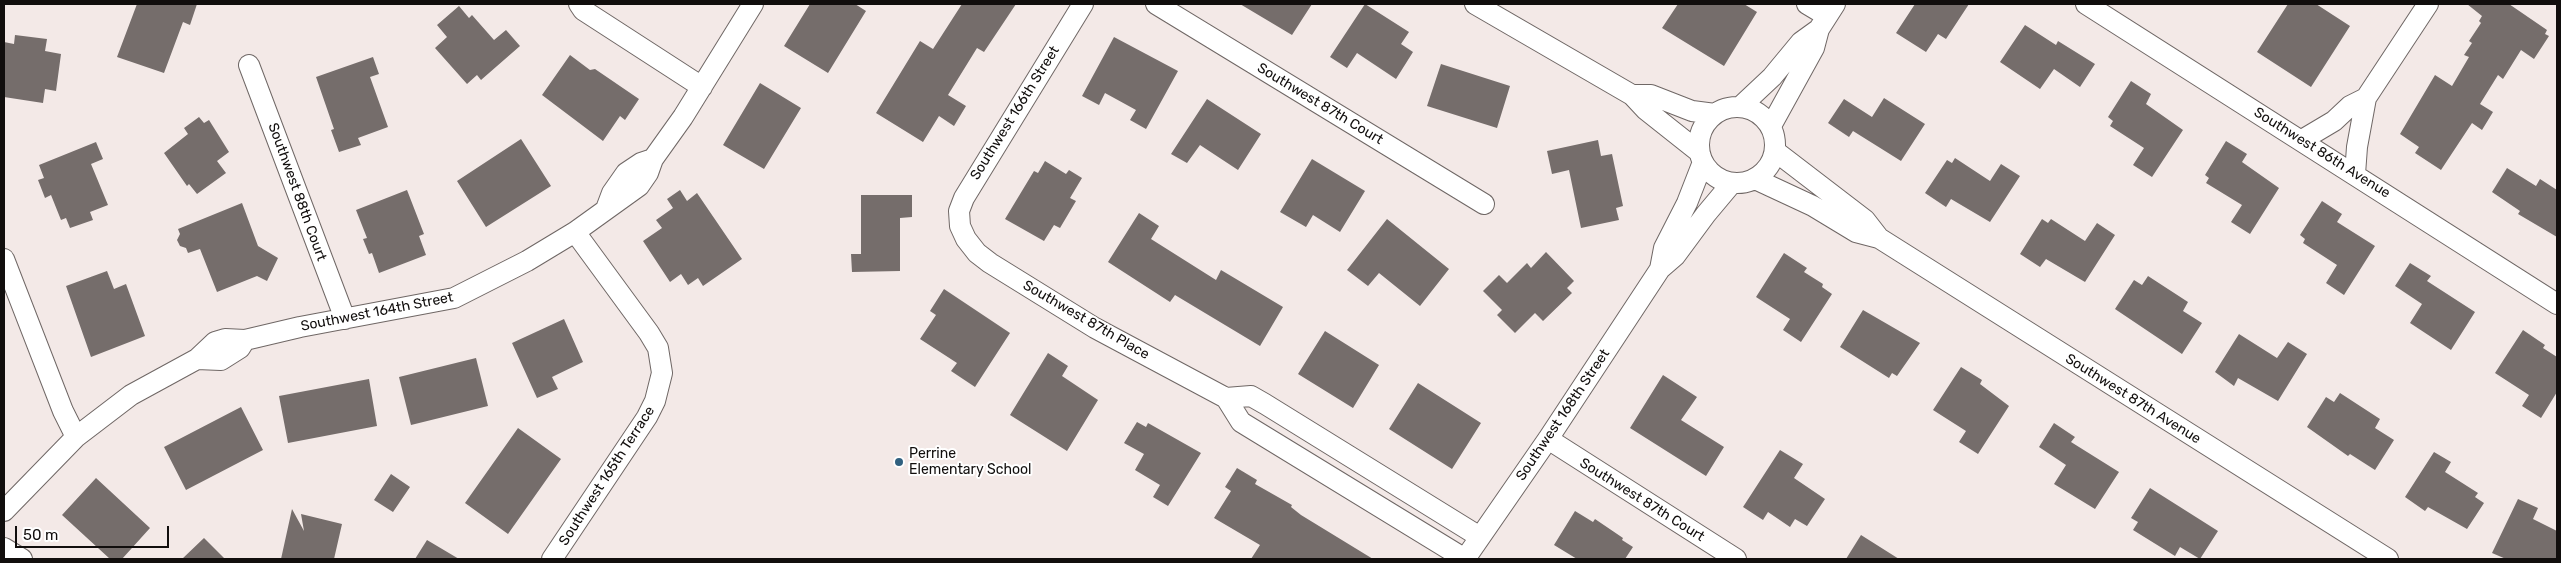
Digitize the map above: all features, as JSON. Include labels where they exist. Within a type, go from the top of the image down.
[{"type":"street","points":[[580,4],[583,10],[702,87]]},
{"type":"street","name":"Southwest 164th Street","points":[[4,511],[76,437],[131,395],[198,359],[221,360],[240,348],[245,340],[345,318],[454,298],[527,262],[575,232],[606,209],[612,192],[626,173],[641,163],[652,159],[702,87],[753,4]]},
{"type":"street","name":"Southwest 166th Street","points":[[960,226],[959,211],[970,186],[1082,4]]},
{"type":"street","name":"Southwest 87th Court","points":[[1156,4],[1484,204]]},
{"type":"street","points":[[1475,4],[1632,95],[1646,110],[1701,157],[1718,178],[1732,183],[1755,179],[1765,172],[1775,151],[1775,138],[1771,126],[1763,116],[1752,109],[1740,106],[1722,109],[1715,114],[1702,131],[1701,157]]},
{"type":"street","points":[[1807,4],[1827,16]]},
{"type":"street","name":"Southwest 86th Avenue","points":[[2086,4],[2356,174],[2557,304]]},
{"type":"street","points":[[2356,174],[2357,147],[2366,98],[2428,4]]},
{"type":"street","points":[[1740,106],[1772,77],[1801,42],[1827,16]]},
{"type":"street","points":[[1771,126],[1814,48],[1827,16]]},
{"type":"street","name":"Southwest 88th Court","points":[[249,65],[345,318]]},
{"type":"street","points":[[1632,95],[1651,95],[1692,111],[1715,114]]},
{"type":"street","points":[[2302,140],[2326,126],[2350,106],[2366,98]]},
{"type":"street","name":"Southwest 87th Avenue","points":[[1775,151],[1865,220],[1879,238]]},
{"type":"street","name":"Southwest 168th Street","points":[[1660,269],[1664,248],[1687,203],[1701,157]]},
{"type":"street","name":"Southwest 87th Avenue","points":[[1755,179],[1812,206],[1856,232],[1879,238],[2388,559]]},
{"type":"street","name":"Southwest 168th Street","points":[[1465,559],[1548,439],[1660,269],[1675,256],[1732,183]]},
{"type":"street","name":"Southwest 87th Place","points":[[960,226],[966,239],[990,263],[1095,328],[1226,398],[1241,422],[1465,559]]},
{"type":"street","name":"Southwest 165th Terrace","points":[[552,559],[647,417],[661,385],[662,361],[658,348],[575,232]]},
{"type":"street","points":[[4,259],[49,377],[76,437]]},
{"type":"street","points":[[1226,398],[1251,396],[1480,537]]},
{"type":"street","name":"Southwest 87th Court","points":[[1548,439],[1736,559]]},
{"type":"street","points":[[4,548],[22,559]]},
{"type":"building","points":[[137,4],[197,4],[190,25],[183,22],[164,73],[117,57]]},
{"type":"building","points":[[810,4],[855,4],[866,11],[828,73],[784,46]]},
{"type":"building","points":[[962,4],[1016,4],[984,52],[977,48],[948,95],[966,106],[954,126],[939,116],[923,142],[876,113],[920,41],[933,49]]},
{"type":"building","points":[[1240,4],[1312,4],[1292,35]]},
{"type":"building","points":[[1365,4],[1409,32],[1401,44],[1413,52],[1396,79],[1357,53],[1347,68],[1330,57]]},
{"type":"building","points":[[1678,4],[1744,4],[1757,12],[1724,66],[1662,28]]},
{"type":"building","points":[[1915,4],[1969,4],[1946,39],[1938,34],[1926,52],[1896,33]]},
{"type":"building","points":[[2288,4],[2316,4],[2350,26],[2311,87],[2257,52]]},
{"type":"building","points":[[2467,4],[2509,4],[2547,30],[2545,34],[2549,36],[2534,59],[2521,50],[2503,79],[2498,75],[2480,104],[2493,112],[2482,130],[2472,123],[2441,170],[2415,153],[2419,147],[2400,134],[2435,75],[2452,86],[2469,57],[2464,55],[2472,43],[2469,41],[2481,23],[2479,21],[2482,16]]},
{"type":"building","points":[[459,6],[469,18],[472,15],[494,40],[506,30],[520,46],[481,80],[477,75],[467,84],[435,48],[447,37],[437,25]]},
{"type":"building","points":[[2025,25],[2056,45],[2058,41],[2095,64],[2080,87],[2054,69],[2040,89],[2000,62]]},
{"type":"building","points":[[15,35],[47,39],[45,51],[61,54],[56,91],[45,89],[43,103],[4,97],[4,42],[14,44]]},
{"type":"building","points":[[1114,37],[1178,71],[1146,129],[1130,120],[1136,110],[1105,93],[1099,105],[1082,96]]},
{"type":"building","points":[[570,55],[590,70],[595,69],[639,99],[625,120],[620,116],[603,141],[542,95]]},
{"type":"building","points":[[373,57],[379,74],[370,77],[388,127],[358,138],[361,145],[339,152],[331,130],[334,129],[316,77]]},
{"type":"building","points":[[1441,64],[1510,86],[1497,128],[1427,106]]},
{"type":"building","points":[[2131,81],[2151,94],[2146,104],[2183,130],[2152,177],[2133,165],[2144,148],[2110,126],[2113,121],[2108,117]]},
{"type":"building","points":[[760,83],[801,108],[764,169],[723,145]]},
{"type":"building","points":[[1884,98],[1925,124],[1901,161],[1853,131],[1849,137],[1828,123],[1844,99],[1872,117]]},
{"type":"building","points":[[1207,99],[1261,134],[1238,170],[1200,145],[1187,163],[1171,154]]},
{"type":"building","points":[[199,117],[204,123],[209,120],[229,152],[217,161],[226,173],[197,194],[189,184],[187,186],[164,153],[188,134],[184,128]]},
{"type":"building","points":[[521,139],[551,186],[486,227],[457,181]]},
{"type":"building","points":[[1598,140],[1601,156],[1612,154],[1623,206],[1616,208],[1619,220],[1581,228],[1569,170],[1552,174],[1547,151]]},
{"type":"building","points":[[2226,141],[2247,154],[2242,162],[2279,188],[2250,234],[2231,222],[2242,205],[2206,183],[2209,178],[2205,175]]},
{"type":"building","points":[[96,142],[103,159],[91,164],[108,205],[90,212],[93,220],[70,228],[66,218],[61,220],[51,195],[45,198],[38,180],[44,178],[39,165]]},
{"type":"building","points":[[1955,158],[1990,181],[2001,164],[2020,176],[1990,222],[1951,199],[1946,207],[1925,193],[1947,160],[1952,163]]},
{"type":"building","points":[[1312,159],[1365,191],[1340,232],[1313,215],[1306,227],[1280,212]]},
{"type":"building","points":[[1045,161],[1066,174],[1069,170],[1082,178],[1070,198],[1076,201],[1060,228],[1054,225],[1044,241],[1005,219],[1034,171],[1038,173]]},
{"type":"building","points":[[2507,168],[2536,186],[2540,179],[2557,190],[2557,237],[2518,214],[2520,211],[2492,192]]},
{"type":"building","points":[[407,190],[424,234],[419,236],[426,255],[379,273],[372,253],[369,254],[363,239],[367,238],[356,210]]},
{"type":"building","points":[[680,190],[687,201],[697,193],[742,259],[703,286],[698,278],[688,285],[681,274],[670,282],[643,241],[662,228],[656,220],[673,208],[667,199]]},
{"type":"building","points":[[861,195],[912,195],[912,217],[900,218],[900,271],[852,272],[851,254],[861,254]]},
{"type":"building","points":[[2322,201],[2342,214],[2337,222],[2375,246],[2344,295],[2326,283],[2337,265],[2303,243],[2305,239],[2300,235]]},
{"type":"building","points":[[242,203],[258,246],[278,258],[267,281],[257,276],[217,292],[200,249],[188,253],[186,248],[180,246],[177,240],[180,234],[178,229]]},
{"type":"building","points":[[1139,213],[1159,226],[1151,239],[1216,280],[1221,270],[1283,307],[1260,346],[1175,295],[1170,302],[1108,262]]},
{"type":"building","points":[[1387,219],[1449,269],[1420,306],[1379,273],[1368,286],[1347,270]]},
{"type":"building","points":[[2042,219],[2048,223],[2051,219],[2085,241],[2097,223],[2115,235],[2085,282],[2046,259],[2040,267],[2020,254]]},
{"type":"building","points":[[1546,252],[1574,281],[1567,288],[1572,293],[1543,321],[1535,313],[1515,333],[1497,315],[1502,310],[1483,291],[1499,275],[1507,283],[1527,263],[1531,268]]},
{"type":"building","points":[[1784,253],[1807,268],[1804,272],[1823,284],[1822,287],[1832,294],[1801,342],[1783,330],[1790,319],[1756,297]]},
{"type":"building","points":[[2410,263],[2431,276],[2427,281],[2475,312],[2451,350],[2410,323],[2422,304],[2395,286]]},
{"type":"building","points":[[107,271],[114,289],[126,284],[145,336],[91,357],[66,286]]},
{"type":"building","points":[[2148,276],[2188,302],[2183,311],[2202,323],[2182,354],[2115,309],[2134,280],[2142,285]]},
{"type":"building","points":[[944,289],[1010,333],[975,387],[951,371],[957,363],[920,339],[936,315],[930,311]]},
{"type":"building","points":[[1863,310],[1920,343],[1897,376],[1892,373],[1889,378],[1840,347]]},
{"type":"building","points":[[564,319],[583,362],[552,377],[558,389],[537,398],[512,343]]},
{"type":"building","points":[[2523,330],[2545,345],[2543,348],[2557,357],[2557,392],[2541,418],[2522,406],[2529,395],[2495,373]]},
{"type":"building","points":[[1325,331],[1379,365],[1353,408],[1298,374]]},
{"type":"building","points":[[2239,334],[2277,358],[2288,342],[2307,354],[2278,401],[2238,378],[2234,386],[2215,372]]},
{"type":"building","points":[[1048,353],[1068,366],[1062,376],[1098,400],[1067,451],[1010,415]]},
{"type":"building","points":[[476,358],[488,406],[411,425],[399,377]]},
{"type":"building","points":[[1961,367],[1982,380],[1980,384],[2009,406],[1978,454],[1959,442],[1966,431],[1933,410]]},
{"type":"building","points":[[1663,375],[1697,397],[1681,420],[1724,447],[1706,476],[1630,428]]},
{"type":"building","points":[[369,379],[377,426],[288,443],[279,396]]},
{"type":"building","points":[[1418,383],[1481,423],[1452,469],[1389,429]]},
{"type":"building","points":[[2340,393],[2380,419],[2375,428],[2394,440],[2375,470],[2350,454],[2348,456],[2307,427],[2326,397],[2334,402]]},
{"type":"building","points":[[241,407],[263,450],[186,490],[164,447]]},
{"type":"building","points":[[1137,422],[1146,427],[1148,423],[1201,453],[1168,506],[1153,497],[1160,485],[1135,470],[1144,454],[1124,443]]},
{"type":"building","points":[[2054,423],[2075,437],[2071,442],[2119,472],[2095,509],[2054,484],[2066,465],[2039,447]]},
{"type":"building","points":[[518,428],[561,459],[508,534],[465,503]]},
{"type":"building","points":[[1780,450],[1803,464],[1794,478],[1825,499],[1807,526],[1795,519],[1790,527],[1768,512],[1763,520],[1743,507]]},
{"type":"building","points":[[2434,452],[2451,462],[2445,472],[2478,493],[2475,497],[2484,503],[2467,529],[2428,507],[2425,511],[2405,497]]},
{"type":"building","points":[[1237,468],[1257,480],[1255,484],[1292,505],[1291,507],[1301,515],[1373,559],[1251,559],[1260,545],[1214,518],[1231,491],[1225,487]]},
{"type":"building","points":[[391,474],[410,487],[393,512],[374,500]]},
{"type":"building","points":[[96,478],[150,528],[122,559],[110,559],[62,515]]},
{"type":"building","points":[[2150,488],[2218,531],[2200,559],[2180,547],[2175,556],[2133,530],[2138,522],[2131,518]]},
{"type":"building","points":[[2518,499],[2538,508],[2533,519],[2557,531],[2557,559],[2506,559],[2492,553]]},
{"type":"building","points":[[292,509],[304,531],[301,514],[342,524],[334,559],[281,559]]},
{"type":"building","points":[[1575,511],[1593,522],[1595,519],[1633,547],[1625,559],[1577,559],[1554,545]]},
{"type":"building","points":[[1861,535],[1899,559],[1846,559]]},
{"type":"building","points":[[204,538],[225,559],[182,559]]},
{"type":"building","points":[[427,540],[459,559],[415,559]]},
{"type":"place","name":"Perrine Elementary School","points":[[899,462]]}]
